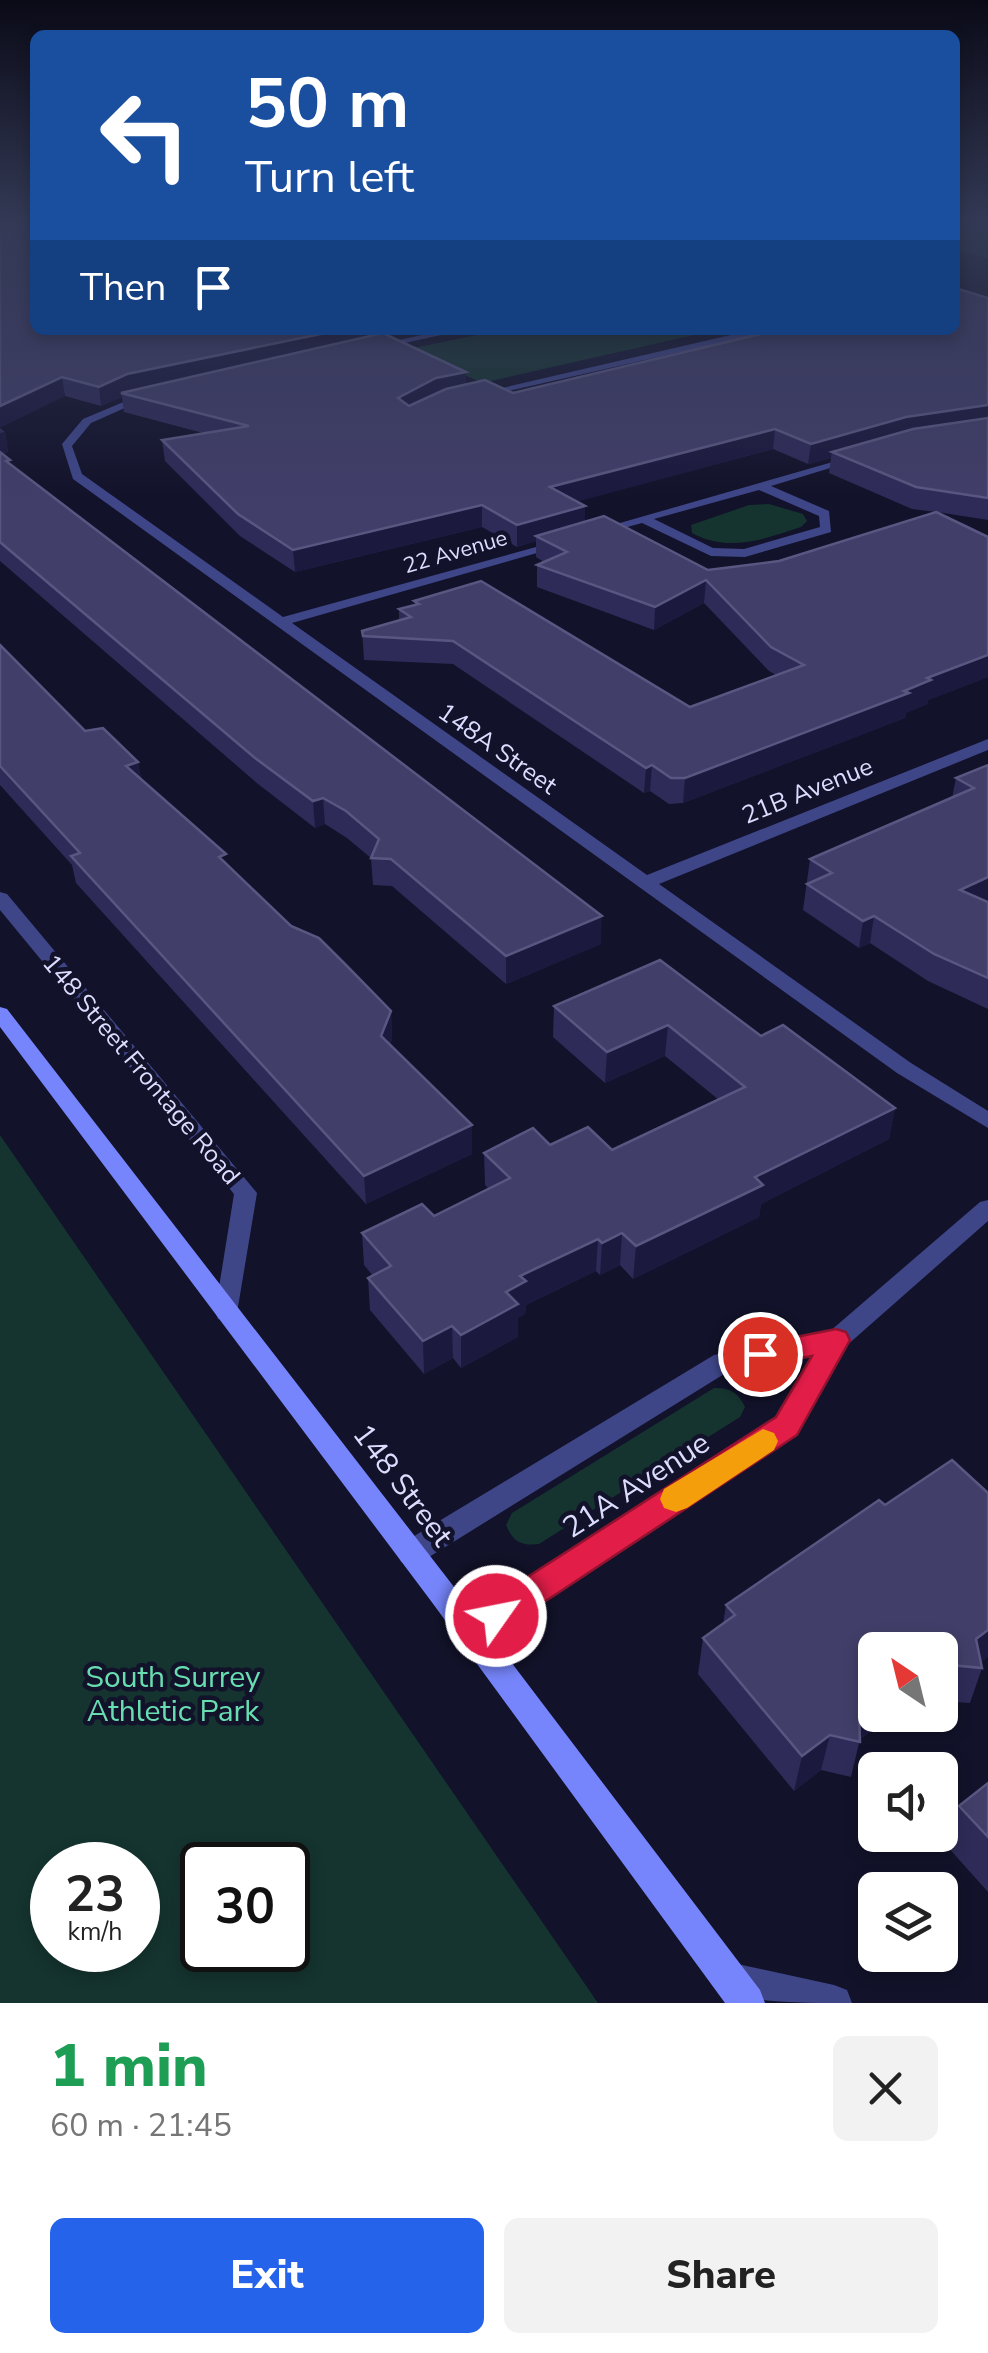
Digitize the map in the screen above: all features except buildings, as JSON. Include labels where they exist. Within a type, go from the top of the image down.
[{"type":"main road","name":"148 Street","points":[[0,1013],[472,1632],[739,1992]]},
{"type":"street","points":[[362,349],[433,335]]},
{"type":"street","points":[[460,399],[729,335]]},
{"type":"street","name":"148A Street","points":[[170,389],[134,399],[87,421],[66,446],[77,476],[904,1068],[988,1121]]},
{"type":"street","points":[[585,535],[872,454]]},
{"type":"street","points":[[642,518],[710,552],[745,553],[827,529],[825,514],[761,486]]},
{"type":"street","name":"22 Avenue","points":[[278,622],[566,540]]},
{"type":"street","name":"21B Avenue","points":[[644,883],[988,744]]},
{"type":"street","name":"148 Street Frontage Road","points":[[0,898],[246,1193],[227,1312]]},
{"type":"street","name":"21A Avenue","points":[[472,1632],[787,1426],[836,1340],[988,1208]]},
{"type":"street","points":[[411,1553],[723,1362],[836,1340]]},
{"type":"street","points":[[739,1992],[834,2003]]},
{"type":"green space","points":[[476,335],[694,335],[482,383],[409,349]]},
{"type":"green space","points":[[769,504],[803,514],[807,521],[801,527],[746,542],[719,542],[692,533],[691,525],[749,505]]},
{"type":"green space","name":"South Surrey Athletic Park","points":[[0,1135],[598,2003],[0,2003]]},
{"type":"green space","points":[[714,1388],[736,1394],[745,1407],[740,1417],[539,1544],[523,1543],[512,1535],[506,1525],[512,1513]]},
{"type":"slow traffic","points":[[676,1499],[763,1441]]},
{"type":"route","points":[[496,1616],[787,1426],[836,1340],[760,1354]]}]
